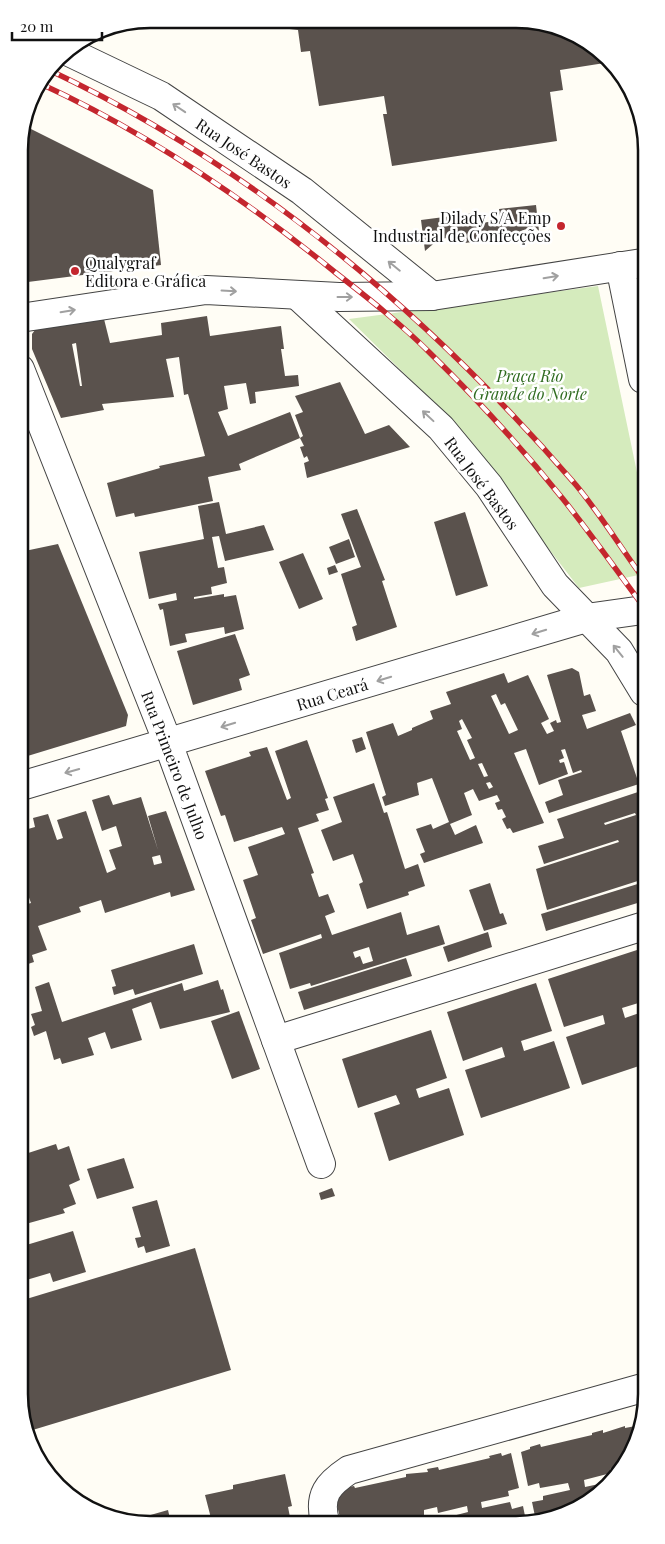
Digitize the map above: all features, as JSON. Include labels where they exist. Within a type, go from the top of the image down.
[{"type":"street","name":"Rua José Bastos","points":[[74,54],[161,96],[302,191],[432,296]]},
{"type":"street","points":[[28,317],[206,290],[297,295],[432,296],[631,264],[638,330]]},
{"type":"street","name":"Rua José Bastos","points":[[297,295],[441,428],[489,486],[555,585],[619,651],[638,681]]},
{"type":"street","name":"Rua Primeiro de Julho","points":[[28,389],[168,743],[321,1164]]},
{"type":"street","name":"Rua Ceará","points":[[28,784],[586,618],[638,611]]},
{"type":"street","points":[[276,1040],[637,928]]},
{"type":"street","points":[[324,1516],[324,1495],[333,1481],[349,1470],[637,1390]]},
{"type":"green space","name":"Praça Rio Grande do Norte","points":[[598,286],[638,476],[638,575],[579,588],[504,491],[423,392],[349,319]]},
{"type":"building","points":[[281,28],[523,28],[555,34],[569,40],[602,63],[560,70],[563,90],[550,92],[557,141],[392,166],[383,114],[387,114],[384,96],[319,106],[310,51],[301,52],[298,30]]},
{"type":"building","points":[[30,129],[153,190],[161,265],[28,282],[28,142]]},
{"type":"building","points":[[536,205],[539,231],[534,226],[516,233],[515,236],[465,243],[455,237],[439,239],[425,251],[421,220],[475,213],[476,224],[500,220],[499,209]]},
{"type":"building","points":[[207,316],[210,336],[281,326],[284,349],[281,349],[285,376],[298,375],[299,386],[255,392],[256,403],[250,404],[246,383],[224,386],[228,409],[218,412],[228,436],[290,412],[300,438],[239,464],[241,470],[208,477],[213,501],[135,517],[134,513],[116,517],[107,483],[160,468],[159,466],[205,456],[188,394],[184,395],[179,357],[166,359],[174,397],[102,404],[104,410],[61,418],[32,349],[32,334],[35,330],[104,319],[110,343],[162,335],[161,323]],"holes":[[[76,343],[82,386],[80,386],[72,344]]]},
{"type":"building","points":[[340,382],[365,434],[389,425],[410,447],[307,478],[304,463],[309,461],[307,456],[304,458],[300,447],[304,446],[300,438],[303,436],[295,415],[303,412],[295,396]]},
{"type":"building","points":[[219,502],[226,534],[264,525],[274,550],[225,561],[219,536],[212,537],[218,568],[224,567],[227,583],[211,587],[212,594],[194,597],[194,599],[224,594],[224,597],[236,595],[244,629],[225,634],[224,627],[185,634],[187,642],[170,646],[163,609],[160,610],[158,604],[177,600],[176,593],[149,599],[139,552],[204,539],[198,506]]},
{"type":"building","points":[[357,509],[385,580],[382,581],[397,627],[356,641],[352,627],[357,625],[341,574],[361,567],[341,514]]},
{"type":"building","points":[[465,512],[488,586],[456,596],[434,522]]},
{"type":"building","points":[[349,539],[355,557],[336,564],[329,547]]},
{"type":"building","points":[[58,544],[128,715],[126,726],[28,756],[28,550]]},
{"type":"building","points":[[303,553],[323,599],[299,609],[279,562]]},
{"type":"building","points":[[335,565],[338,572],[329,575],[327,568]]},
{"type":"building","points":[[235,634],[250,675],[239,679],[242,690],[193,705],[177,651]]},
{"type":"building","points":[[572,668],[579,672],[584,696],[590,694],[596,711],[582,715],[587,729],[630,713],[636,725],[621,731],[637,784],[549,813],[545,802],[563,795],[558,780],[582,772],[581,770],[573,773],[565,749],[561,750],[564,758],[559,760],[560,763],[564,762],[568,774],[539,785],[526,749],[514,753],[544,823],[513,833],[510,828],[507,829],[502,819],[506,817],[502,809],[498,810],[495,803],[500,801],[497,795],[479,801],[473,789],[464,793],[472,815],[450,824],[455,835],[476,825],[483,843],[424,863],[420,854],[425,852],[416,829],[431,824],[433,829],[449,822],[432,778],[417,783],[419,795],[385,806],[382,797],[386,795],[366,732],[393,723],[398,736],[433,719],[430,711],[451,704],[446,692],[504,673],[508,683],[528,675],[549,719],[541,723],[547,734],[554,731],[550,723],[556,720],[557,723],[561,722],[547,675]],"holes":[[[496,694],[501,705],[505,703],[518,730],[509,734],[491,696]],[[462,719],[472,738],[467,740],[475,758],[470,760],[457,731],[462,729],[459,721]],[[482,763],[488,776],[484,777],[478,764]],[[490,782],[493,787],[489,789],[486,783]]]},
{"type":"building","points":[[362,737],[366,749],[356,753],[352,740]]},
{"type":"building","points":[[307,740],[328,798],[325,799],[329,810],[316,814],[319,821],[298,828],[314,873],[311,874],[319,897],[328,894],[335,912],[325,916],[332,935],[401,912],[407,935],[439,925],[445,944],[311,986],[310,983],[290,989],[279,953],[322,938],[321,934],[263,954],[251,920],[256,918],[243,880],[258,875],[248,847],[285,834],[282,827],[234,842],[225,815],[221,816],[205,771],[251,756],[249,752],[267,747],[287,800],[291,798],[275,751]],"holes":[[[369,947],[373,961],[363,964],[360,956],[355,958],[353,952]]]},
{"type":"building","points":[[374,783],[384,813],[387,812],[405,869],[418,864],[425,886],[408,892],[409,895],[367,909],[359,884],[363,882],[353,854],[333,861],[321,830],[342,822],[333,797]]},
{"type":"building","points":[[637,792],[637,881],[547,910],[536,869],[619,842],[618,840],[544,864],[538,846],[564,838],[557,819]],"holes":[[[635,813],[636,815],[605,825],[604,823]]]},
{"type":"building","points":[[109,795],[113,805],[141,797],[158,850],[148,816],[166,811],[195,890],[171,897],[170,892],[105,913],[101,900],[79,907],[81,912],[38,926],[47,950],[32,955],[34,962],[28,964],[28,904],[31,903],[28,895],[28,829],[35,827],[33,818],[48,814],[57,840],[63,838],[57,820],[86,811],[107,873],[116,869],[109,850],[122,846],[116,826],[102,831],[92,800]],"holes":[[[160,855],[162,863],[154,865],[152,857]]]},
{"type":"building","points":[[490,883],[500,914],[503,913],[507,924],[484,931],[469,890]]},
{"type":"building","points":[[637,884],[637,903],[546,931],[541,914]]},
{"type":"building","points":[[488,932],[492,947],[448,962],[443,947]]},
{"type":"building","points":[[194,944],[203,974],[135,995],[133,989],[114,995],[112,987],[116,986],[111,970]]},
{"type":"building","points":[[637,950],[637,1003],[622,1008],[625,1018],[637,1014],[637,1067],[582,1085],[566,1037],[605,1024],[603,1015],[564,1027],[548,979]]},
{"type":"building","points":[[406,958],[412,976],[304,1010],[298,992]]},
{"type":"building","points":[[218,980],[221,990],[223,989],[230,1012],[160,1029],[151,1002],[132,1009],[142,1040],[111,1049],[105,1032],[88,1038],[94,1055],[62,1064],[60,1058],[54,1060],[46,1031],[34,1036],[31,1027],[35,1025],[31,1014],[42,1011],[35,987],[49,982],[62,1022],[182,983],[184,991]]},
{"type":"building","points":[[536,983],[552,1031],[521,1041],[524,1051],[554,1041],[570,1088],[481,1118],[465,1070],[505,1057],[502,1047],[463,1061],[447,1012]]},
{"type":"building","points":[[239,1011],[260,1069],[232,1079],[211,1021]]},
{"type":"building","points":[[431,1030],[447,1078],[416,1089],[419,1098],[449,1088],[464,1135],[389,1161],[374,1113],[400,1104],[396,1095],[358,1108],[342,1059]]},
{"type":"building","points":[[56,1144],[58,1150],[69,1146],[80,1180],[69,1185],[76,1204],[63,1209],[65,1213],[28,1223],[28,1153]]},
{"type":"building","points":[[124,1158],[134,1188],[97,1199],[87,1169]]},
{"type":"building","points":[[332,1188],[335,1196],[321,1200],[319,1193]]},
{"type":"building","points":[[157,1200],[170,1246],[146,1253],[144,1246],[138,1248],[135,1238],[141,1237],[132,1207]]},
{"type":"building","points":[[73,1231],[86,1272],[53,1282],[50,1273],[28,1280],[28,1244]]},
{"type":"building","points":[[195,1248],[231,1370],[33,1430],[28,1395],[28,1298]]},
{"type":"building","points":[[625,1426],[625,1428],[633,1427],[625,1448],[608,1474],[584,1480],[585,1487],[598,1484],[576,1500],[562,1507],[535,1514],[532,1502],[543,1500],[543,1496],[570,1490],[568,1483],[540,1488],[539,1483],[528,1486],[521,1452],[540,1444],[541,1447],[592,1435],[592,1433],[603,1430],[603,1433]]},
{"type":"building","points":[[501,1453],[502,1456],[511,1453],[519,1488],[508,1491],[509,1496],[481,1502],[482,1508],[510,1502],[512,1509],[523,1506],[525,1515],[453,1516],[468,1512],[467,1506],[438,1513],[437,1507],[424,1510],[424,1515],[420,1516],[340,1516],[334,1493],[344,1491],[343,1488],[354,1486],[355,1488],[406,1477],[406,1474],[428,1472],[427,1469],[438,1467],[439,1470],[490,1458],[489,1456]]},
{"type":"building","points":[[285,1474],[292,1506],[288,1507],[290,1516],[210,1516],[205,1495],[233,1489],[233,1485]]},
{"type":"building","points":[[168,1510],[169,1516],[150,1516],[148,1516]]},
{"type":"railway","points":[[55,73],[124,108],[197,151],[267,199],[334,250],[398,304],[520,422],[576,485],[638,570]]},
{"type":"railway","points":[[46,86],[79,102],[156,145],[230,193],[372,301],[418,341],[498,424],[573,512],[638,599]]},
{"type":"place","name":"Dilady S/A Emp Industrial de Confecções","points":[[561,226]]},
{"type":"place","name":"Qualygraf Editora e Gráfica","points":[[75,271]]}]
